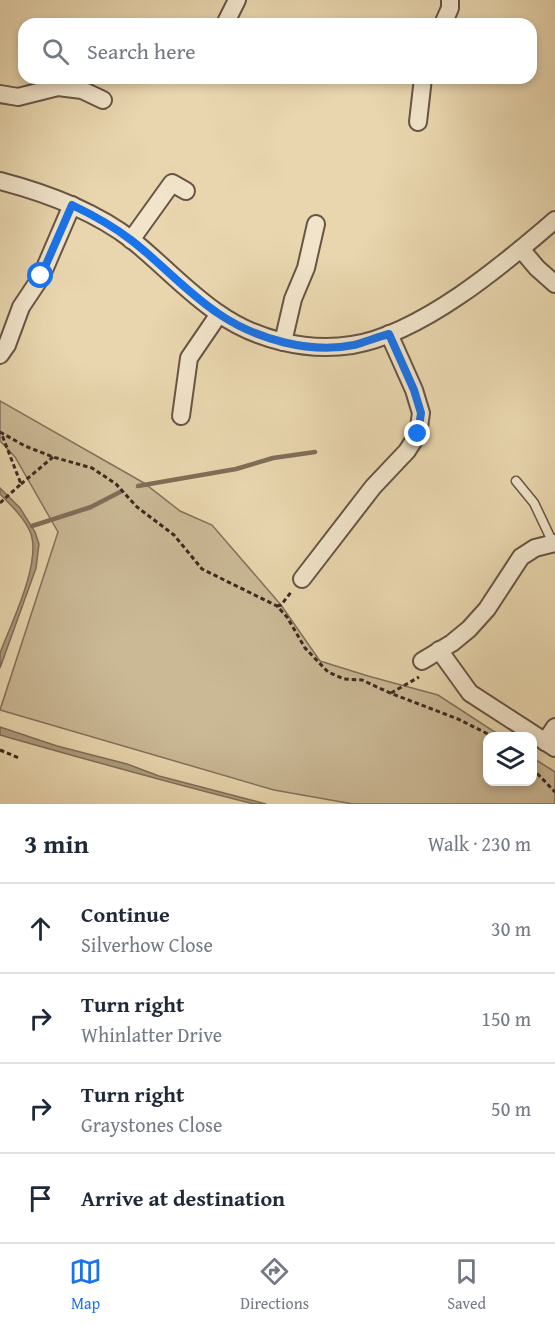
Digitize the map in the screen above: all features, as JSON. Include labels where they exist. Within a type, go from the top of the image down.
[{"type":"street","points":[[228,18],[237,0]]},
{"type":"street","points":[[446,18],[450,8],[450,0]]},
{"type":"street","points":[[418,122],[422,84]]},
{"type":"street","points":[[0,94],[18,97],[58,87],[82,90],[103,100]]},
{"type":"street","points":[[0,181],[72,205],[102,220],[131,240],[219,314],[250,331],[283,342],[321,347],[353,345],[389,334],[419,320],[521,249],[555,220]]},
{"type":"street","points":[[131,240],[172,183],[186,191]]},
{"type":"street","points":[[0,355],[7,345],[21,307],[41,276],[72,205]]},
{"type":"street","points":[[283,342],[293,299],[306,268],[315,224]]},
{"type":"street","points":[[521,249],[555,284]]},
{"type":"street","points":[[181,416],[189,358],[219,314]]},
{"type":"street","points":[[302,579],[373,487],[407,451],[418,434],[421,413],[414,390],[389,334]]},
{"type":"street","points":[[422,662],[469,629],[487,609],[521,557],[535,548],[554,543]]},
{"type":"street","points":[[439,650],[470,693],[550,745],[555,727]]},
{"type":"lane","points":[[516,481],[534,503],[554,543]]},
{"type":"path","points":[[1,432],[25,446],[92,468],[116,484],[137,507],[174,535],[202,569],[277,606],[287,617],[305,648],[328,672],[344,680],[362,680],[458,718],[484,732]]},
{"type":"path","points":[[1,432],[21,484]]},
{"type":"path","points":[[0,503],[53,457]]},
{"type":"path","points":[[277,606],[281,605],[302,579]]},
{"type":"path","points":[[390,693],[422,676],[422,662]]},
{"type":"path","points":[[0,750],[19,758]]},
{"type":"path","points":[[537,773],[555,792]]},
{"type":"shaded area","points":[[0,401],[144,483],[180,511],[212,525],[281,605],[320,661],[438,695],[495,732],[483,732],[483,786],[537,786],[537,761],[555,772],[555,804],[353,804],[274,790],[0,710],[58,532],[15,457],[0,441]]},
{"type":"shaded area","points":[[0,488],[20,508],[35,532],[39,544],[36,568],[0,668],[0,653],[23,594],[32,561],[33,547],[26,523],[0,494]]},
{"type":"shaded area","points":[[0,727],[57,746],[127,764],[159,776],[266,804],[254,804],[222,796],[0,735]]},
{"type":"waterway","points":[[138,486],[236,469],[273,458],[315,452]]},
{"type":"waterway","points":[[32,526],[91,507],[120,492]]},
{"type":"route","points":[[41,276],[72,205],[102,220],[131,240],[219,314],[250,331],[283,342],[321,347],[353,345],[389,334],[414,390],[421,413],[418,434]]}]
